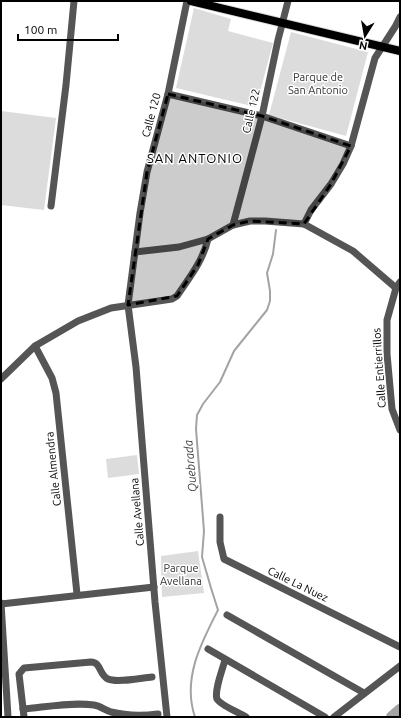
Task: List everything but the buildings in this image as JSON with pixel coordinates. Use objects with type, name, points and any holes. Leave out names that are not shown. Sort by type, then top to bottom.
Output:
[{"type":"main road","points":[[191,1],[400,51]]},
{"type":"street","points":[[51,206],[66,85],[74,1]]},
{"type":"street","name":"Calle 120","points":[[128,305],[147,172],[168,94],[187,1]]},
{"type":"street","name":"Calle 122","points":[[233,225],[262,116],[288,1]]},
{"type":"street","points":[[135,252],[179,247],[208,239],[233,225],[250,221],[304,224],[311,210],[331,184],[343,164],[351,146],[375,58],[400,17]]},
{"type":"street","points":[[168,94],[262,116],[351,146]]},
{"type":"street","name":"Calle Entierrillos","points":[[304,224],[353,251],[398,285],[387,320],[387,354],[392,409],[400,430]]},
{"type":"street","points":[[1,379],[35,346],[78,321],[111,308],[172,299],[177,296],[198,265],[205,252],[208,239]]},
{"type":"street","name":"Calle Avellana","points":[[128,305],[136,367],[154,587],[167,717]]},
{"type":"street","name":"Calle Almendra","points":[[35,346],[52,378],[56,393],[77,594]]},
{"type":"street","name":"Calle La Nuez","points":[[220,517],[220,542],[224,559],[400,647]]},
{"type":"street","points":[[5,713],[1,603],[154,587]]},
{"type":"street","points":[[227,615],[364,692]]},
{"type":"street","points":[[208,649],[325,717]]},
{"type":"street","points":[[225,660],[218,684],[217,699],[221,703],[246,717]]},
{"type":"street","points":[[24,717],[19,674],[24,668],[95,662],[98,664],[102,674],[108,679],[117,680],[152,677]]},
{"type":"street","points":[[334,717],[364,692],[400,666]]},
{"type":"street","points":[[22,709],[81,704],[96,705],[110,712],[129,715],[143,716],[158,714]]},
{"type":"highlighted area","points":[[168,94],[262,116],[351,146],[331,184],[304,224],[250,221],[233,225],[208,239],[198,265],[177,296],[128,305],[147,172]]},
{"type":"green space","points":[[194,8],[231,19],[228,31],[273,43],[256,107],[176,88]]},
{"type":"green space","name":"Parque de San Antonio","points":[[291,32],[368,52],[346,136],[269,115]]},
{"type":"green space","points":[[1,111],[56,118],[44,210],[1,205]]},
{"type":"green space","points":[[137,455],[139,474],[108,478],[106,459]]},
{"type":"green space","name":"Parque Avellana","points":[[198,551],[204,593],[162,597],[161,556]]},
{"type":"waterway","name":"Quebrada","points":[[195,717],[192,703],[192,675],[205,635],[218,610],[202,557],[204,531],[196,429],[197,415],[203,404],[220,382],[234,351],[267,310],[270,301],[267,273],[273,254],[276,230]]},
{"type":"waterway","points":[[392,717],[400,710]]},
{"type":"district","name":"SAN ANTONIO","points":[[195,158]]}]
